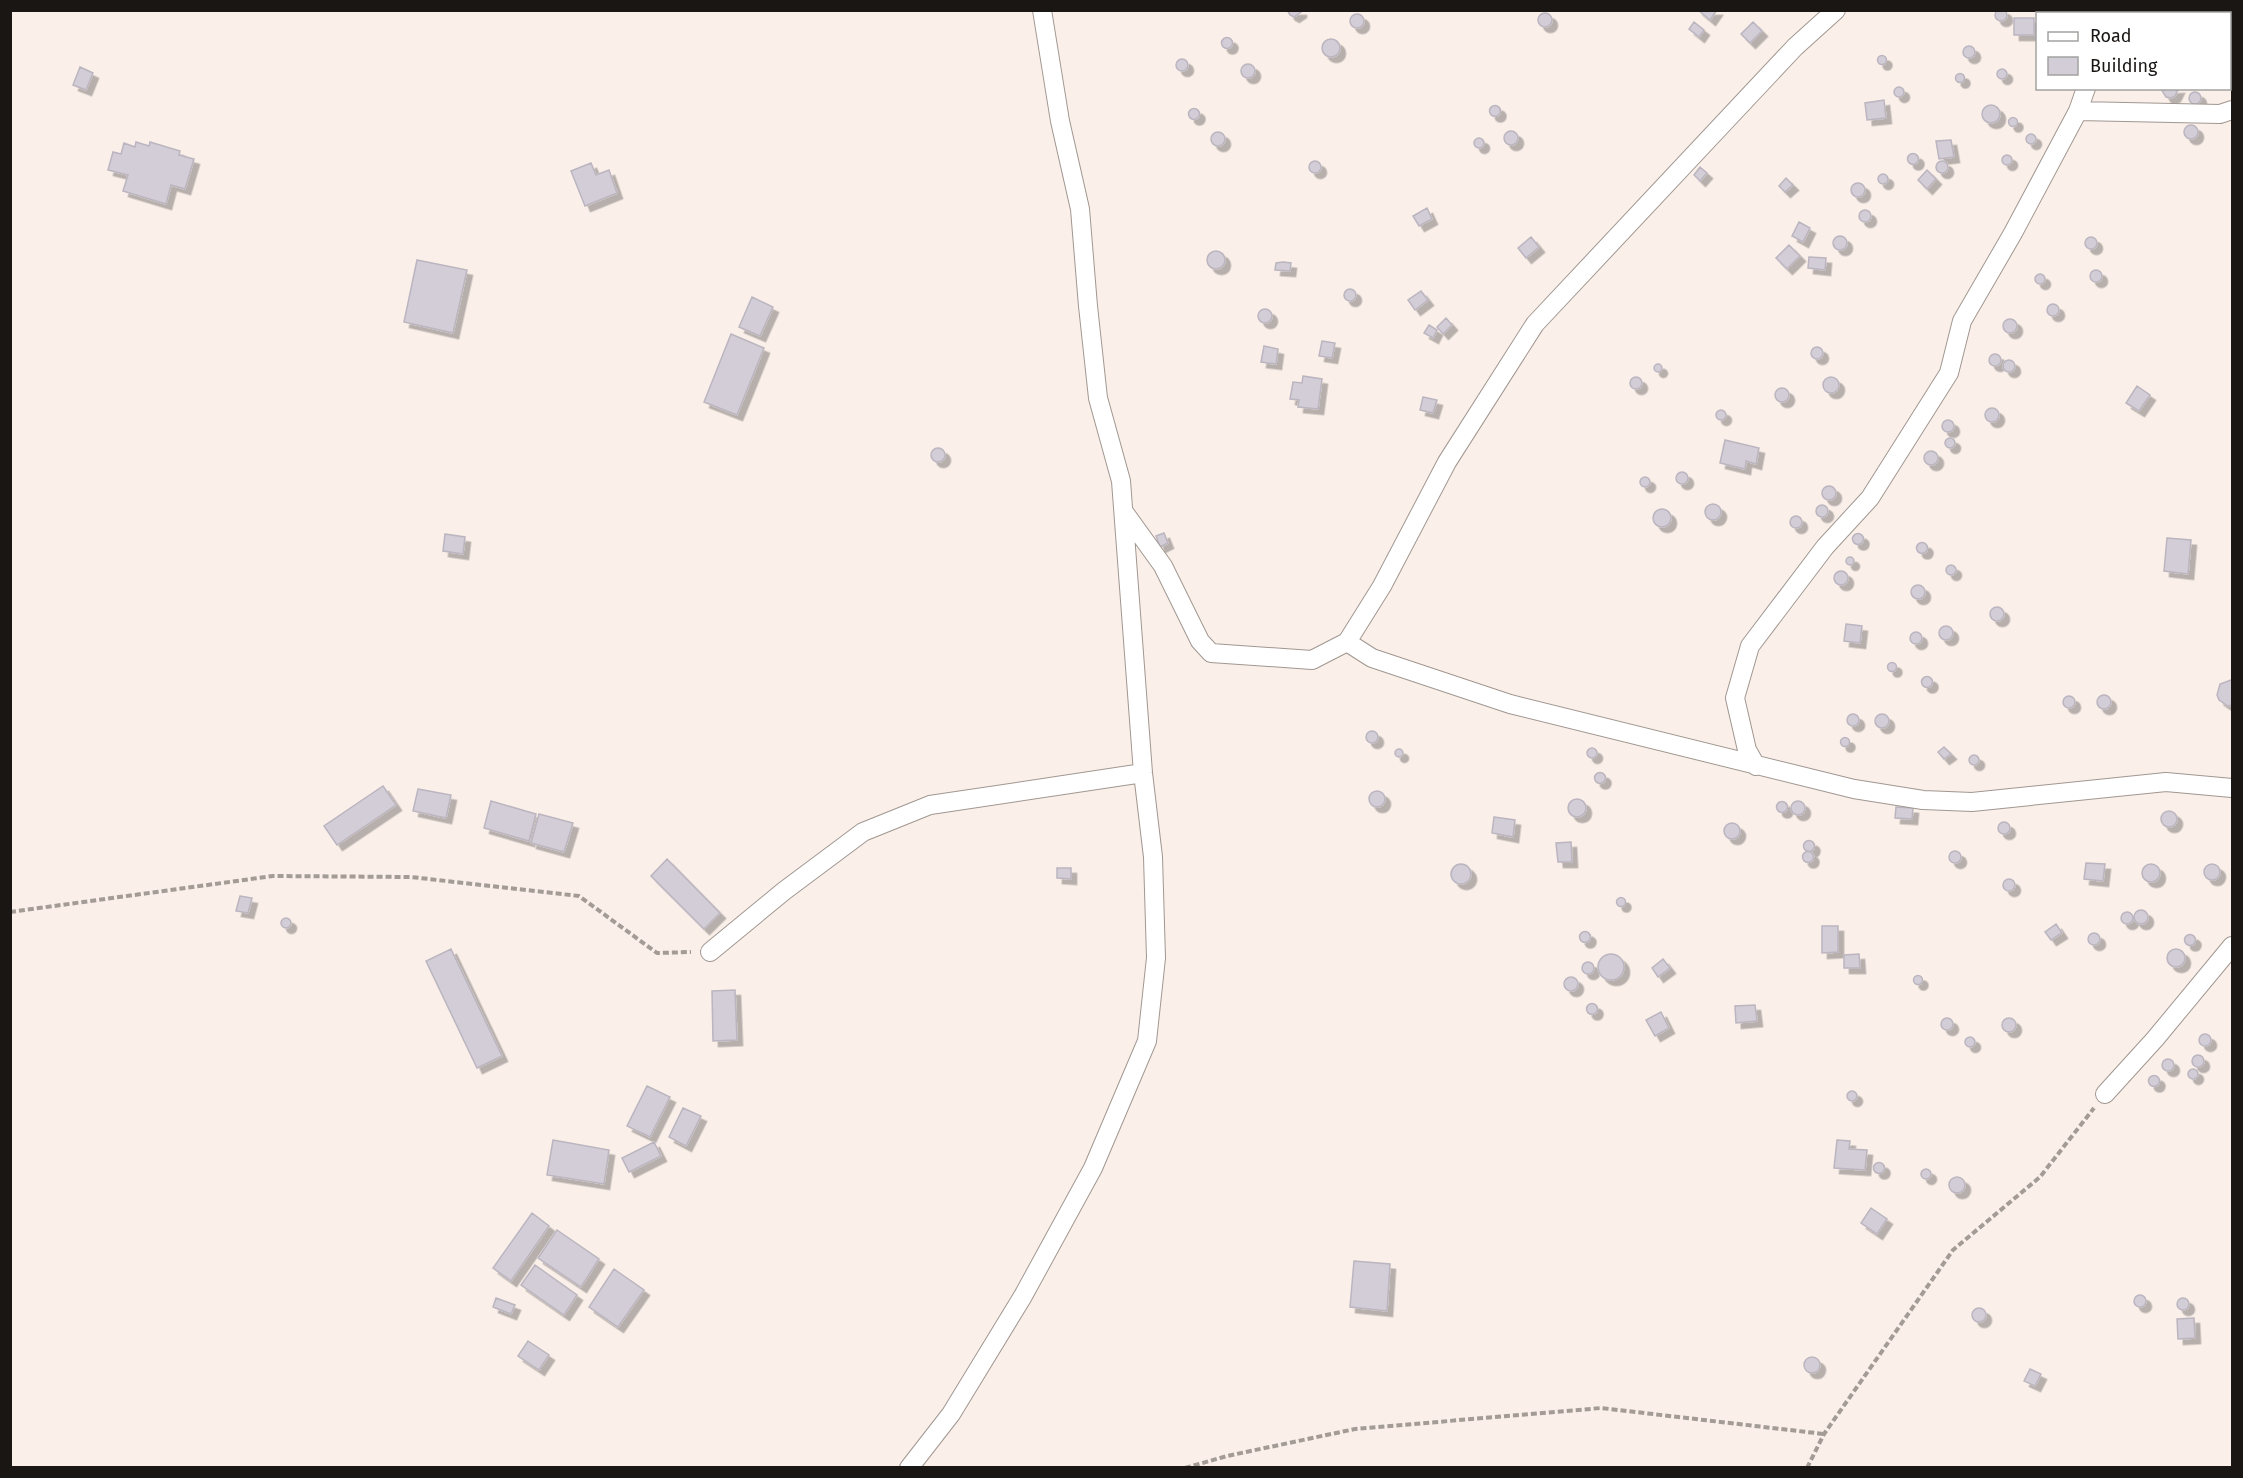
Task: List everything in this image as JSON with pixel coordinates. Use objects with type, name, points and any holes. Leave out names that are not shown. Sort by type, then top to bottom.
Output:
[{"type":"street","points":[[909,1467],[951,1414],[1023,1296],[1093,1168],[1147,1041],[1156,958],[1153,857],[1143,773],[1121,481],[1098,398],[1080,209],[1060,121],[1042,10]]},
{"type":"street","points":[[1124,512],[1163,566],[1200,641],[1211,653],[1312,660],[1347,642],[1382,586],[1447,462],[1535,324],[1795,47],[1836,10]]},
{"type":"street","points":[[1755,765],[1747,750],[1735,698],[1750,646],[1826,547],[1870,498],[1949,373],[1962,321],[2079,111],[2085,90]]},
{"type":"street","points":[[2079,111],[2220,114],[2232,110]]},
{"type":"street","points":[[1347,642],[1372,658],[1510,704],[1854,789],[1923,800],[1972,802],[2166,782],[2232,788]]},
{"type":"street","points":[[710,952],[784,891],[863,832],[930,805],[1143,773]]},
{"type":"street","points":[[2105,1094],[2155,1039],[2232,946]]},
{"type":"path","points":[[10,912],[273,876],[411,877],[579,896],[657,953],[710,952]]},
{"type":"path","points":[[1807,1467],[1824,1434],[1953,1250],[2040,1178],[2105,1094]]},
{"type":"path","points":[[1188,1467],[1227,1456],[1355,1429],[1601,1408],[1824,1434]]},
{"type":"building","points":[[2001,9],[2007,15],[2001,21],[1995,15]]},
{"type":"building","points":[[1287,10],[1301,10],[1301,12],[1294,17]]},
{"type":"building","points":[[1698,10],[1717,10],[1710,20]]},
{"type":"building","points":[[1545,13],[1550,15],[1552,20],[1550,25],[1545,27],[1540,25],[1538,20],[1540,15]]},
{"type":"building","points":[[1357,14],[1362,16],[1364,21],[1362,26],[1357,28],[1352,26],[1350,21],[1352,16]]},
{"type":"building","points":[[2014,18],[2034,18],[2034,35],[2014,35]]},
{"type":"building","points":[[1694,22],[1704,30],[1699,37],[1689,29]]},
{"type":"building","points":[[1753,22],[1762,31],[1750,43],[1741,34]]},
{"type":"building","points":[[1227,37],[1233,43],[1227,49],[1221,43]]},
{"type":"building","points":[[1327,39],[1335,39],[1340,44],[1338,55],[1327,57],[1322,52],[1322,44]]},
{"type":"building","points":[[1969,46],[1975,52],[1969,58],[1963,52]]},
{"type":"building","points":[[1882,56],[1886,60],[1882,64],[1878,60]]},
{"type":"building","points":[[1184,59],[1188,65],[1184,71],[1180,71],[1176,63]]},
{"type":"building","points":[[1245,64],[1251,64],[1255,71],[1251,78],[1245,78],[1241,74],[1241,68]]},
{"type":"building","points":[[80,67],[93,73],[86,90],[73,85]]},
{"type":"building","points":[[2002,69],[2006,70],[2006,78],[2002,79],[1998,78],[1997,74],[1998,70]]},
{"type":"building","points":[[1960,74],[1964,78],[1960,82],[1956,78]]},
{"type":"building","points":[[1899,87],[1903,88],[1903,96],[1899,97],[1895,96],[1894,92],[1895,88]]},
{"type":"building","points":[[2162,90],[2178,90],[2175,96],[2166,97]]},
{"type":"building","points":[[2195,92],[2201,98],[2195,104],[2189,98]]},
{"type":"building","points":[[1884,100],[1886,118],[1867,120],[1865,103]]},
{"type":"building","points":[[1495,105],[1501,111],[1495,117],[1489,111]]},
{"type":"building","points":[[1991,105],[1997,108],[2000,114],[1997,120],[1991,123],[1985,120],[1982,114],[1985,108]]},
{"type":"building","points":[[1194,109],[1198,110],[1198,118],[1194,119],[1190,118],[1189,114],[1190,110]]},
{"type":"building","points":[[2013,117],[2018,122],[2013,127],[2008,122]]},
{"type":"building","points":[[2191,125],[2196,127],[2198,132],[2196,137],[2191,139],[2186,137],[2184,132],[2186,127]]},
{"type":"building","points":[[1511,131],[1516,133],[1518,138],[1516,143],[1511,145],[1506,143],[1504,138],[1506,133]]},
{"type":"building","points":[[1215,132],[1221,132],[1225,139],[1221,146],[1215,146],[1211,142],[1211,136]]},
{"type":"building","points":[[2031,134],[2036,139],[2031,144],[2026,139]]},
{"type":"building","points":[[1479,138],[1483,139],[1483,147],[1479,148],[1475,147],[1474,143],[1475,139]]},
{"type":"building","points":[[1951,140],[1954,157],[1939,159],[1936,141]]},
{"type":"building","points":[[136,142],[149,146],[150,142],[180,151],[179,155],[194,159],[185,189],[171,185],[166,204],[123,191],[128,175],[108,170],[113,152],[121,154],[124,143],[135,147]]},
{"type":"building","points":[[1913,154],[1917,155],[1917,163],[1913,164],[1909,163],[1908,159],[1909,155]]},
{"type":"building","points":[[2007,155],[2011,156],[2011,164],[2007,165],[2003,164],[2002,160],[2003,156]]},
{"type":"building","points":[[1317,161],[1321,167],[1317,173],[1313,173],[1309,165]]},
{"type":"building","points":[[1942,161],[1948,167],[1942,173],[1936,167]]},
{"type":"building","points":[[591,163],[596,175],[609,170],[617,193],[585,206],[571,171]]},
{"type":"building","points":[[1700,167],[1707,173],[1700,181],[1694,175]]},
{"type":"building","points":[[1927,170],[1936,179],[1927,189],[1918,180]]},
{"type":"building","points":[[1883,174],[1888,179],[1883,184],[1878,179]]},
{"type":"building","points":[[1786,178],[1793,185],[1785,192],[1779,186]]},
{"type":"building","points":[[1855,183],[1861,183],[1865,190],[1861,197],[1855,197],[1851,193],[1851,187]]},
{"type":"building","points":[[1427,208],[1432,219],[1419,226],[1413,216]]},
{"type":"building","points":[[1867,210],[1871,216],[1867,222],[1863,222],[1859,214]]},
{"type":"building","points":[[1799,222],[1810,228],[1803,242],[1792,236]]},
{"type":"building","points":[[1837,236],[1843,236],[1847,243],[1843,250],[1837,250],[1833,246],[1833,240]]},
{"type":"building","points":[[1531,237],[1539,247],[1526,258],[1518,248]]},
{"type":"building","points":[[2093,237],[2097,243],[2093,249],[2089,249],[2085,241]]},
{"type":"building","points":[[1789,245],[1800,256],[1787,269],[1776,258]]},
{"type":"building","points":[[1216,251],[1222,254],[1225,260],[1222,266],[1216,269],[1210,266],[1207,260],[1210,254]]},
{"type":"building","points":[[1809,257],[1826,258],[1825,270],[1808,268]]},
{"type":"building","points":[[417,260],[467,270],[453,333],[404,322]]},
{"type":"building","points":[[1276,263],[1291,263],[1290,271],[1275,270]]},
{"type":"building","points":[[2098,270],[2102,276],[2098,282],[2094,282],[2090,274]]},
{"type":"building","points":[[2040,274],[2044,275],[2044,283],[2040,284],[2036,283],[2035,279],[2036,275]]},
{"type":"building","points":[[1352,289],[1356,295],[1352,301],[1348,301],[1344,293]]},
{"type":"building","points":[[1421,291],[1428,300],[1415,310],[1408,300]]},
{"type":"building","points":[[752,297],[773,307],[760,336],[739,327]]},
{"type":"building","points":[[2055,304],[2059,310],[2055,316],[2051,316],[2047,308]]},
{"type":"building","points":[[1262,309],[1268,309],[1272,316],[1268,323],[1262,323],[1258,319],[1258,313]]},
{"type":"building","points":[[1446,318],[1452,325],[1443,334],[1437,327]]},
{"type":"building","points":[[2007,319],[2013,319],[2017,326],[2013,333],[2007,333],[2003,329],[2003,323]]},
{"type":"building","points":[[1429,325],[1437,330],[1433,338],[1424,333]]},
{"type":"building","points":[[731,334],[764,348],[737,415],[704,402]]},
{"type":"building","points":[[1322,341],[1335,343],[1332,358],[1319,356]]},
{"type":"building","points":[[1264,346],[1278,349],[1276,364],[1261,362]]},
{"type":"building","points":[[1817,347],[1823,353],[1817,359],[1811,353]]},
{"type":"building","points":[[1995,354],[2001,360],[1995,366],[1989,360]]},
{"type":"building","points":[[2011,360],[2014,361],[2014,371],[2007,372],[2004,371],[2003,364],[2004,361]]},
{"type":"building","points":[[1658,364],[1662,368],[1658,372],[1654,368]]},
{"type":"building","points":[[1303,376],[1322,379],[1318,409],[1298,407],[1299,400],[1290,399],[1293,382],[1302,383]]},
{"type":"building","points":[[1638,377],[1642,383],[1638,389],[1634,389],[1630,381]]},
{"type":"building","points":[[1831,377],[1837,379],[1839,385],[1837,391],[1831,393],[1825,391],[1823,385],[1825,379]]},
{"type":"building","points":[[2137,386],[2150,395],[2139,411],[2126,403]]},
{"type":"building","points":[[1779,388],[1785,388],[1789,395],[1785,402],[1779,402],[1775,398],[1775,392]]},
{"type":"building","points":[[1423,397],[1437,400],[1433,413],[1420,410]]},
{"type":"building","points":[[1992,408],[1997,410],[1999,415],[1997,420],[1992,422],[1987,420],[1985,415],[1987,410]]},
{"type":"building","points":[[1721,410],[1726,415],[1721,420],[1716,415]]},
{"type":"building","points":[[1950,420],[1954,426],[1950,432],[1946,432],[1942,424]]},
{"type":"building","points":[[1950,438],[1954,439],[1954,447],[1950,448],[1946,447],[1945,443],[1946,439]]},
{"type":"building","points":[[1725,440],[1759,448],[1756,464],[1746,461],[1745,469],[1720,463]]},
{"type":"building","points":[[935,448],[941,448],[945,455],[941,462],[935,462],[931,458],[931,452]]},
{"type":"building","points":[[1928,451],[1934,451],[1938,458],[1934,465],[1928,465],[1924,461],[1924,455]]},
{"type":"building","points":[[1684,472],[1688,478],[1684,484],[1680,484],[1676,476]]},
{"type":"building","points":[[1645,477],[1650,482],[1645,487],[1640,482]]},
{"type":"building","points":[[1826,486],[1832,486],[1836,493],[1832,500],[1826,500],[1822,496],[1822,490]]},
{"type":"building","points":[[1710,504],[1716,504],[1721,512],[1719,518],[1710,520],[1705,515],[1705,509]]},
{"type":"building","points":[[1824,505],[1828,511],[1824,517],[1820,517],[1816,509]]},
{"type":"building","points":[[1662,509],[1668,512],[1671,518],[1668,524],[1662,527],[1656,524],[1653,518],[1656,512]]},
{"type":"building","points":[[1798,516],[1802,522],[1798,528],[1794,528],[1790,520]]},
{"type":"building","points":[[1164,533],[1168,543],[1160,547],[1156,536]]},
{"type":"building","points":[[1858,533],[1864,539],[1858,545],[1852,539]]},
{"type":"building","points":[[445,534],[465,537],[463,554],[443,551]]},
{"type":"building","points":[[2167,538],[2191,540],[2188,574],[2164,571]]},
{"type":"building","points":[[1922,542],[1928,548],[1922,554],[1916,548]]},
{"type":"building","points":[[1850,557],[1854,561],[1850,565],[1846,561]]},
{"type":"building","points":[[1951,565],[1956,570],[1951,575],[1946,570]]},
{"type":"building","points":[[1841,571],[1846,573],[1848,578],[1846,583],[1841,585],[1836,583],[1834,578],[1836,573]]},
{"type":"building","points":[[1915,585],[1921,585],[1925,592],[1921,599],[1915,599],[1911,595],[1911,589]]},
{"type":"building","points":[[1997,607],[2002,609],[2004,614],[2002,619],[1997,621],[1992,619],[1990,614],[1992,609]]},
{"type":"building","points":[[1846,624],[1862,626],[1860,643],[1844,641]]},
{"type":"building","points":[[1943,626],[1949,626],[1953,633],[1949,640],[1943,640],[1939,636],[1939,630]]},
{"type":"building","points":[[1918,632],[1922,638],[1918,644],[1914,644],[1910,636]]},
{"type":"building","points":[[1892,662],[1897,667],[1892,672],[1887,667]]},
{"type":"building","points":[[1927,677],[1931,678],[1931,686],[1927,687],[1923,686],[1922,682],[1923,678]]},
{"type":"building","points":[[2232,680],[2232,705],[2228,706],[2219,700],[2217,695],[2220,684]]},
{"type":"building","points":[[2101,695],[2107,695],[2111,702],[2107,709],[2101,709],[2097,705],[2097,699]]},
{"type":"building","points":[[2071,696],[2075,702],[2071,708],[2067,708],[2063,700]]},
{"type":"building","points":[[1855,714],[1859,720],[1855,726],[1851,726],[1847,718]]},
{"type":"building","points":[[1879,714],[1885,714],[1889,721],[1885,728],[1879,728],[1875,724],[1875,718]]},
{"type":"building","points":[[1374,731],[1378,737],[1374,743],[1370,743],[1366,735]]},
{"type":"building","points":[[1845,737],[1850,742],[1845,747],[1840,742]]},
{"type":"building","points":[[1944,747],[1951,754],[1944,759],[1938,752]]},
{"type":"building","points":[[1592,748],[1597,753],[1592,758],[1587,753]]},
{"type":"building","points":[[1399,749],[1403,753],[1399,757],[1395,753]]},
{"type":"building","points":[[1974,755],[1979,760],[1974,765],[1969,760]]},
{"type":"building","points":[[1600,773],[1604,774],[1604,782],[1600,783],[1596,782],[1595,778],[1596,774]]},
{"type":"building","points":[[383,786],[396,805],[337,845],[324,826]]},
{"type":"building","points":[[418,789],[451,795],[446,818],[413,811]]},
{"type":"building","points":[[1374,791],[1380,791],[1385,799],[1383,805],[1374,807],[1369,802],[1369,796]]},
{"type":"building","points":[[1577,799],[1583,802],[1586,808],[1583,814],[1577,817],[1571,814],[1568,808],[1571,802]]},
{"type":"building","points":[[491,801],[536,814],[529,841],[484,828]]},
{"type":"building","points":[[1782,801],[1788,807],[1782,813],[1776,807]]},
{"type":"building","points":[[1795,801],[1801,801],[1805,808],[1801,815],[1795,815],[1791,811],[1791,805]]},
{"type":"building","points":[[1896,807],[1913,808],[1912,819],[1895,818]]},
{"type":"building","points":[[2169,811],[2177,819],[2169,827],[2161,819]]},
{"type":"building","points":[[539,814],[573,823],[564,852],[531,843]]},
{"type":"building","points":[[1494,817],[1515,820],[1513,837],[1492,833]]},
{"type":"building","points":[[2006,822],[2010,828],[2006,834],[2002,834],[1998,826]]},
{"type":"building","points":[[1729,823],[1735,823],[1740,831],[1738,837],[1729,839],[1724,834],[1724,828]]},
{"type":"building","points":[[1809,840],[1815,846],[1809,852],[1803,846]]},
{"type":"building","points":[[1571,842],[1572,862],[1558,862],[1556,843]]},
{"type":"building","points":[[1808,851],[1814,857],[1808,863],[1802,857]]},
{"type":"building","points":[[1957,851],[1961,857],[1957,863],[1953,863],[1949,855]]},
{"type":"building","points":[[667,859],[720,913],[704,929],[651,876]]},
{"type":"building","points":[[2086,863],[2105,864],[2103,881],[2084,879]]},
{"type":"building","points":[[1461,864],[1468,867],[1471,874],[1468,881],[1461,884],[1454,881],[1451,874],[1454,867]]},
{"type":"building","points":[[2151,864],[2157,867],[2160,873],[2157,879],[2151,882],[2145,879],[2142,873],[2145,867]]},
{"type":"building","points":[[2209,864],[2215,864],[2220,872],[2218,878],[2209,880],[2204,875],[2204,869]]},
{"type":"building","points":[[1057,868],[1071,868],[1071,879],[1057,878]]},
{"type":"building","points":[[2011,879],[2015,885],[2011,891],[2007,891],[2003,883]]},
{"type":"building","points":[[240,896],[252,898],[248,913],[236,911]]},
{"type":"building","points":[[1621,897],[1626,902],[1621,907],[1616,902]]},
{"type":"building","points":[[2141,910],[2146,912],[2148,917],[2146,922],[2141,924],[2136,922],[2134,917],[2136,912]]},
{"type":"building","points":[[2129,912],[2132,913],[2132,923],[2125,924],[2122,923],[2121,916],[2122,913]]},
{"type":"building","points":[[286,918],[291,923],[286,928],[281,923]]},
{"type":"building","points":[[2056,924],[2062,933],[2051,940],[2045,932]]},
{"type":"building","points":[[1822,926],[1838,926],[1838,952],[1822,953]]},
{"type":"building","points":[[1585,931],[1591,937],[1585,943],[1579,937]]},
{"type":"building","points":[[2096,933],[2100,939],[2096,945],[2092,945],[2088,937]]},
{"type":"building","points":[[2190,935],[2194,936],[2194,944],[2190,945],[2186,944],[2185,940],[2186,936]]},
{"type":"building","points":[[451,949],[502,1056],[477,1068],[426,961]]},
{"type":"building","points":[[2172,949],[2180,949],[2185,954],[2183,965],[2172,967],[2167,962],[2167,954]]},
{"type":"building","points":[[1611,954],[1620,958],[1624,967],[1620,976],[1611,980],[1602,976],[1598,967],[1602,958]]},
{"type":"building","points":[[1859,954],[1860,968],[1844,968],[1844,955]]},
{"type":"building","points":[[1663,959],[1670,968],[1658,977],[1652,968]]},
{"type":"building","points":[[1590,962],[1593,963],[1593,973],[1586,974],[1583,973],[1582,966],[1583,963]]},
{"type":"building","points":[[1918,975],[1923,980],[1918,985],[1913,980]]},
{"type":"building","points":[[1571,977],[1576,979],[1578,984],[1576,989],[1571,991],[1566,989],[1564,984],[1566,979]]},
{"type":"building","points":[[735,990],[737,1040],[713,1041],[712,991]]},
{"type":"building","points":[[1592,1003],[1598,1009],[1592,1015],[1586,1009]]},
{"type":"building","points":[[1755,1005],[1757,1021],[1736,1023],[1735,1006]]},
{"type":"building","points":[[1661,1012],[1669,1028],[1655,1036],[1646,1020]]},
{"type":"building","points":[[1949,1018],[1952,1019],[1952,1029],[1945,1030],[1942,1029],[1941,1022],[1942,1019]]},
{"type":"building","points":[[2009,1018],[2014,1020],[2016,1025],[2014,1030],[2009,1032],[2004,1030],[2002,1025],[2004,1020]]},
{"type":"building","points":[[2205,1034],[2211,1040],[2205,1046],[2199,1040]]},
{"type":"building","points":[[1970,1037],[1974,1038],[1974,1046],[1970,1047],[1966,1046],[1965,1042],[1966,1038]]},
{"type":"building","points":[[2200,1055],[2203,1056],[2203,1066],[2196,1067],[2193,1066],[2192,1059],[2193,1056]]},
{"type":"building","points":[[2170,1059],[2174,1065],[2170,1071],[2166,1071],[2162,1063]]},
{"type":"building","points":[[2193,1069],[2198,1074],[2193,1079],[2188,1074]]},
{"type":"building","points":[[2154,1075],[2160,1081],[2154,1087],[2148,1081]]},
{"type":"building","points":[[647,1086],[670,1097],[650,1137],[627,1126]]},
{"type":"building","points":[[1852,1091],[1857,1096],[1852,1101],[1847,1096]]},
{"type":"building","points":[[683,1108],[701,1116],[686,1146],[669,1137]]},
{"type":"building","points":[[553,1140],[609,1150],[604,1184],[547,1175]]},
{"type":"building","points":[[1837,1140],[1850,1141],[1849,1149],[1867,1150],[1865,1170],[1834,1168]]},
{"type":"building","points":[[654,1142],[661,1156],[629,1172],[622,1158]]},
{"type":"building","points":[[1879,1163],[1883,1164],[1883,1172],[1879,1173],[1875,1172],[1874,1168],[1875,1164]]},
{"type":"building","points":[[1926,1169],[1931,1174],[1926,1179],[1921,1174]]},
{"type":"building","points":[[1954,1177],[1960,1177],[1965,1185],[1963,1191],[1954,1193],[1949,1188],[1949,1182]]},
{"type":"building","points":[[1871,1208],[1887,1219],[1877,1234],[1861,1223]]},
{"type":"building","points":[[532,1213],[549,1226],[511,1281],[493,1268]]},
{"type":"building","points":[[557,1230],[599,1259],[581,1287],[538,1258]]},
{"type":"building","points":[[1354,1261],[1390,1264],[1387,1311],[1350,1307]]},
{"type":"building","points":[[535,1265],[577,1295],[564,1315],[521,1285]]},
{"type":"building","points":[[614,1269],[644,1290],[618,1327],[589,1307]]},
{"type":"building","points":[[2140,1295],[2146,1301],[2140,1307],[2134,1301]]},
{"type":"building","points":[[496,1298],[515,1305],[511,1314],[493,1307]]},
{"type":"building","points":[[2185,1298],[2189,1304],[2185,1310],[2181,1310],[2177,1302]]},
{"type":"building","points":[[1976,1308],[1982,1308],[1986,1315],[1982,1322],[1976,1322],[1972,1318],[1972,1312]]},
{"type":"building","points":[[2194,1318],[2195,1338],[2178,1339],[2177,1319]]},
{"type":"building","points":[[528,1341],[549,1355],[539,1370],[518,1356]]},
{"type":"building","points":[[1812,1357],[1818,1359],[1820,1365],[1818,1371],[1812,1373],[1806,1371],[1804,1365],[1806,1359]]},
{"type":"building","points":[[2030,1369],[2041,1374],[2035,1386],[2024,1381]]}]
